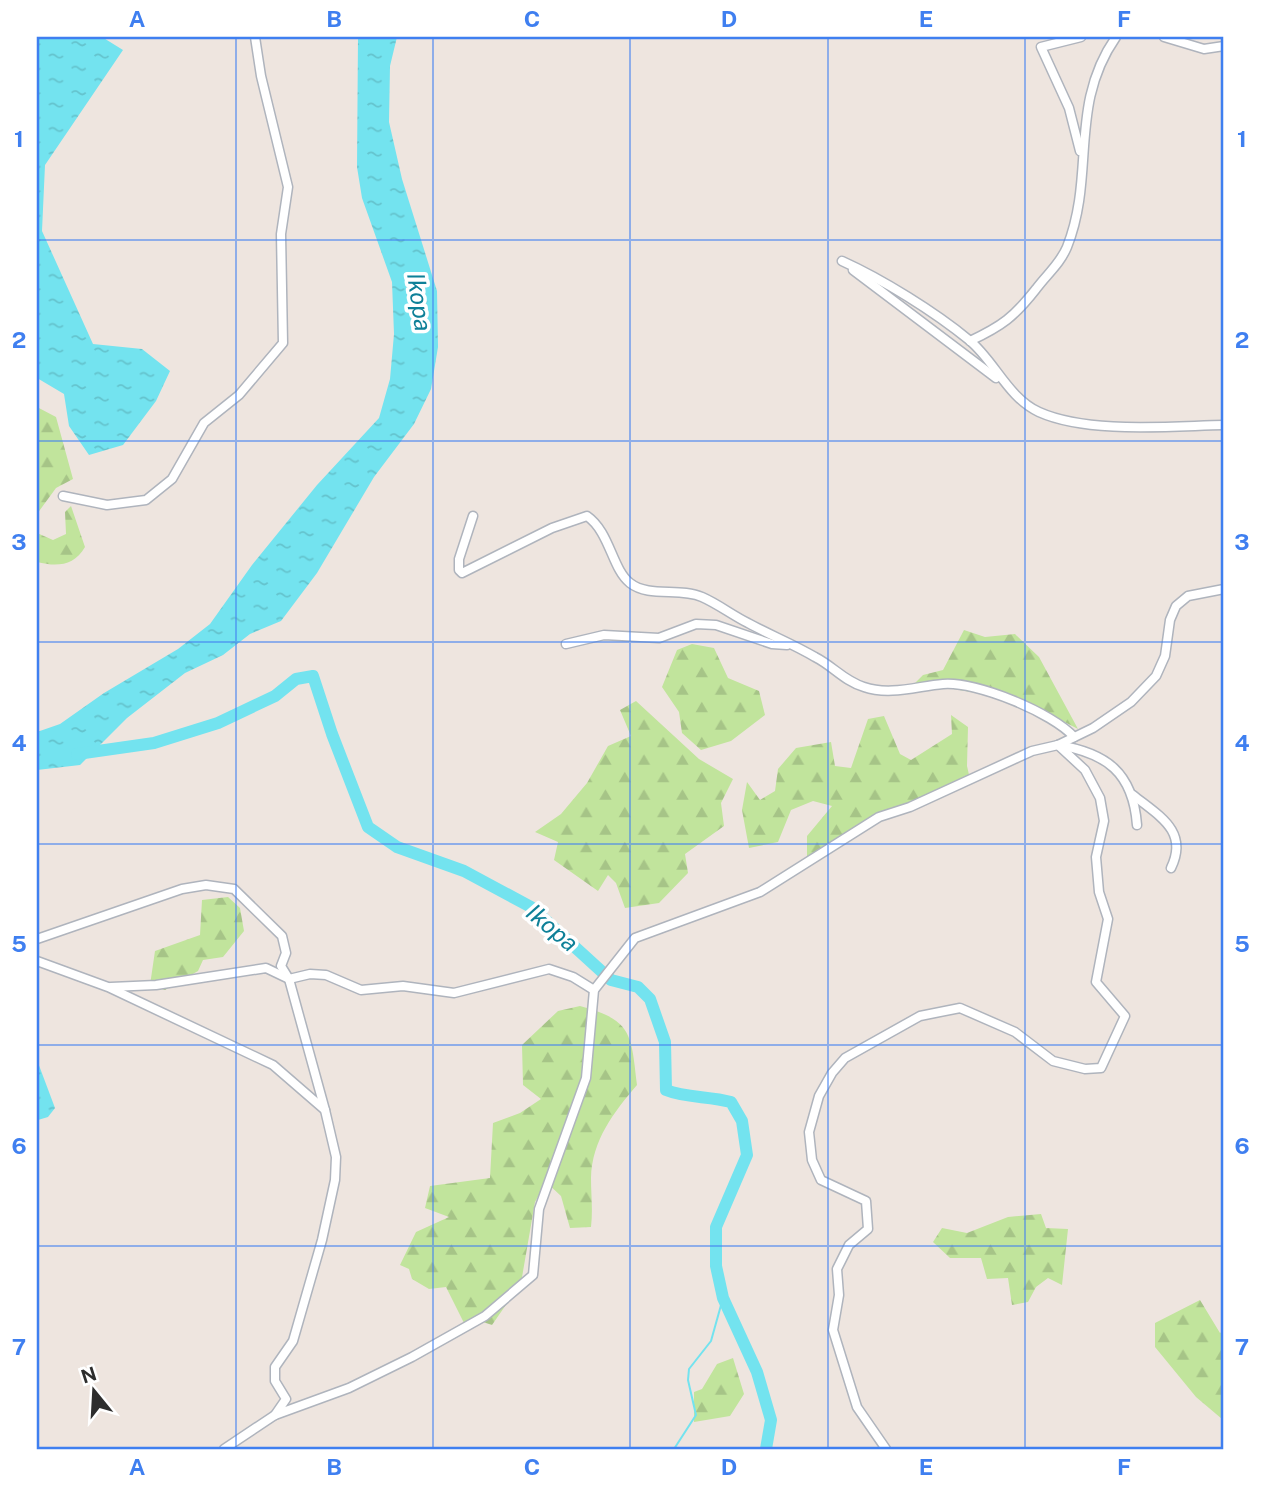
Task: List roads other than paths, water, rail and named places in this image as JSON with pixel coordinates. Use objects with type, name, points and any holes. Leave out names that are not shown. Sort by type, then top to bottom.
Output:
[{"type":"street","points":[[63,496],[107,505],[146,500],[172,480],[204,423],[239,395],[283,343],[281,234],[288,187],[261,76],[255,37]]},
{"type":"street","points":[[1081,37],[1041,47],[1069,108],[1083,168]]},
{"type":"street","points":[[970,341],[1002,326],[1019,312],[1060,263],[1075,221],[1083,185],[1086,106],[1093,81],[1116,37]]},
{"type":"street","points":[[1164,37],[1204,49],[1224,46]]},
{"type":"street","points":[[1013,390],[970,341],[869,273],[842,261],[1037,411],[1084,425],[1224,425]]},
{"type":"street","points":[[473,516],[459,559],[459,570],[462,573],[552,528],[587,516],[610,545],[627,582],[651,590],[696,594],[817,657],[842,678],[865,688],[882,691],[947,683],[982,691],[1043,714],[1059,722],[1074,737]]},
{"type":"street","points":[[225,1449],[275,1415],[349,1388],[485,1316],[533,1275],[540,1209],[586,1078],[594,990],[635,938],[760,892],[879,817],[945,792],[1032,751],[1058,745],[1093,728],[1130,702],[1156,676],[1165,656],[1170,620],[1176,606],[1188,596],[1224,589]]},
{"type":"street","points":[[566,644],[604,635],[659,638],[696,624],[716,625],[772,644],[793,646]]},
{"type":"street","points":[[1058,745],[1089,750],[1102,757],[1114,768],[1130,793],[1174,833],[1178,854],[1171,868]]},
{"type":"street","points":[[886,1449],[857,1407],[833,1330],[839,1295],[837,1269],[849,1245],[868,1229],[866,1201],[821,1180],[813,1160],[809,1132],[820,1097],[845,1058],[920,1016],[960,1008],[1016,1032],[1053,1061],[1085,1069],[1101,1068],[1125,1016],[1096,982],[1108,919],[1099,892],[1096,858],[1104,821],[1100,798],[1086,770],[1058,745]]},
{"type":"street","points":[[1130,793],[1137,825]]},
{"type":"street","points":[[37,939],[182,889],[206,885],[234,889],[282,936],[286,953],[281,966],[289,979],[336,1157],[335,1180],[322,1240],[293,1341],[275,1367],[275,1381],[286,1399],[275,1415]]},
{"type":"street","points":[[37,961],[108,987],[273,1065],[325,1110]]},
{"type":"street","points":[[108,987],[156,985],[267,968],[289,979],[318,974],[361,990],[403,986],[454,993],[550,969],[573,977],[594,990]]},
{"type":"water","points":[[37,37],[102,37],[123,50],[45,165],[42,231],[93,344],[142,349],[170,371],[156,401],[123,445],[89,455],[69,426],[64,394],[37,378]]},
{"type":"water","points":[[358,37],[397,37],[390,66],[389,122],[402,179],[437,291],[438,347],[431,389],[414,424],[374,477],[317,573],[281,621],[250,634],[223,655],[185,673],[127,718],[80,765],[37,770],[37,732],[60,724],[104,693],[178,649],[210,624],[252,565],[317,485],[379,418],[390,379],[394,334],[392,282],[362,198],[357,167]]},
{"type":"water","points":[[37,1060],[55,1108],[48,1117],[38,1120]]},
{"type":"waterway","name":"Ikopa","points":[[77,754],[154,743],[218,723],[275,696],[296,679],[313,676],[368,827],[397,847],[464,871],[531,907],[611,980],[638,987],[650,999],[665,1042],[666,1090],[731,1102],[742,1121],[747,1155],[716,1227],[716,1266],[723,1298],[757,1372],[771,1420],[766,1449]]},
{"type":"waterway","points":[[674,1449],[696,1415],[688,1380],[689,1369],[711,1341],[723,1298]]}]
